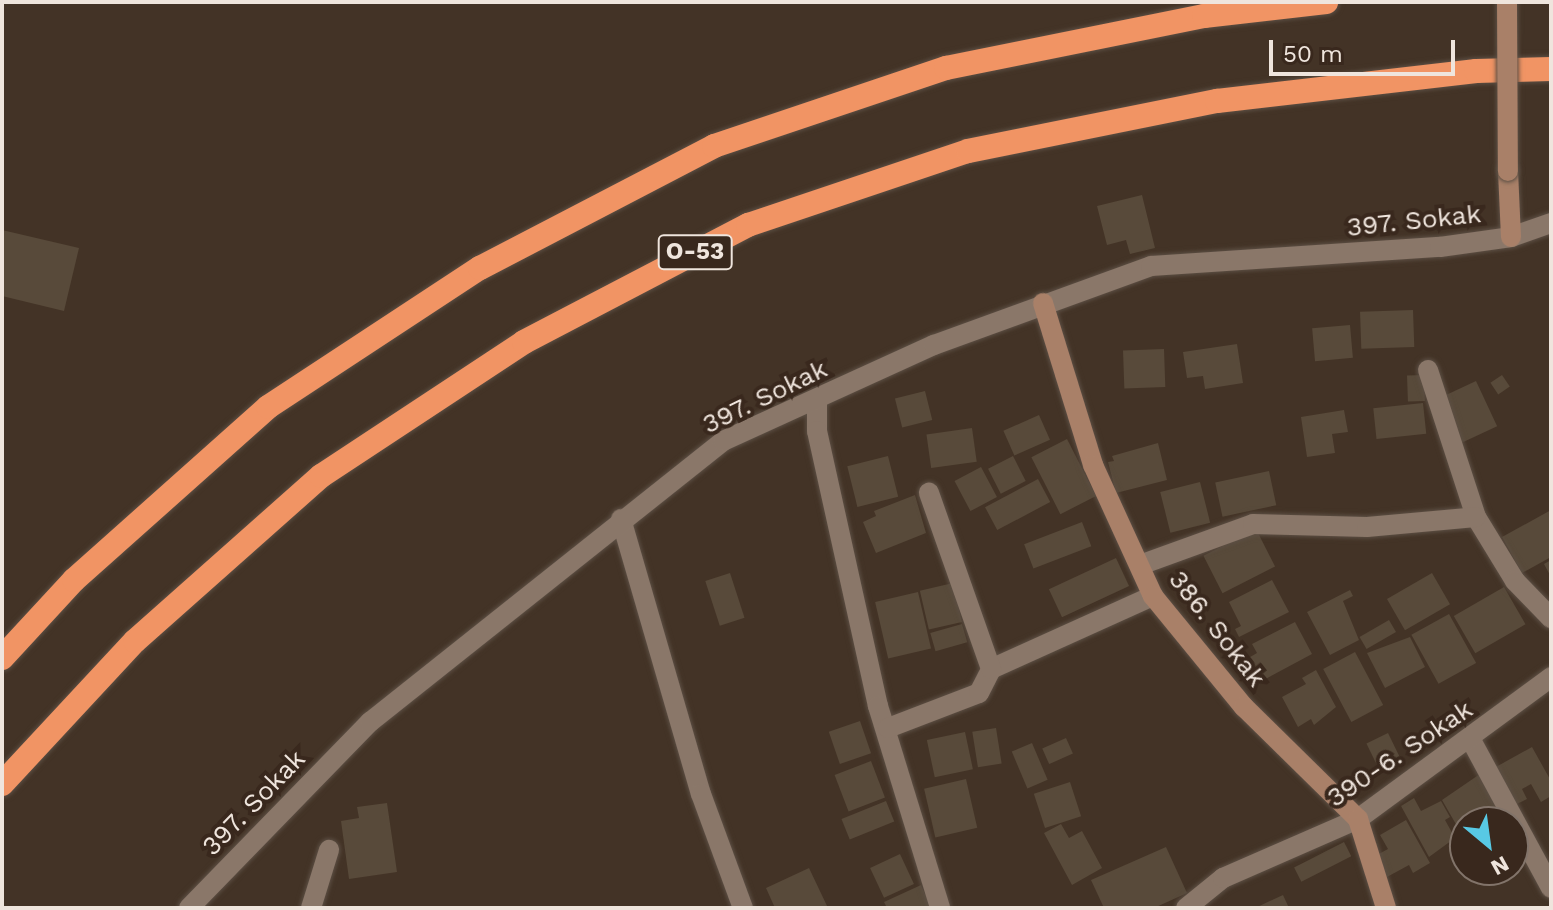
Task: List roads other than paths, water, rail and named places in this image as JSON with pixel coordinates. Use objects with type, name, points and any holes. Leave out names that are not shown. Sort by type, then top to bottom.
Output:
[{"type":"highway","points":[[2,658],[74,580],[268,407],[480,268],[714,146],[946,68],[1204,16],[1326,2]]},
{"type":"highway","name":"O-53","points":[[2,784],[135,641],[321,476],[524,342],[748,225],[968,151],[1217,101],[1476,71],[1551,69]]},
{"type":"street","points":[[1507,2],[1511,237]]},
{"type":"street","name":"397. Sokak","points":[[189,908],[370,722],[445,667],[621,519],[723,441],[934,345],[1151,266],[1511,237],[1551,223]]},
{"type":"street","name":"386. Sokak","points":[[1043,303],[1093,465],[1153,596],[1244,707],[1358,819],[1386,908]]},
{"type":"street","points":[[1428,370],[1476,517],[1515,581],[1551,618]]},
{"type":"street","points":[[817,399],[817,431],[878,706],[888,728],[940,908]]},
{"type":"street","points":[[929,493],[991,669]]},
{"type":"street","points":[[1140,565],[1253,524],[1367,527],[1476,517]]},
{"type":"street","points":[[621,519],[701,794],[743,908]]},
{"type":"street","points":[[888,728],[979,693],[991,669],[1153,596]]},
{"type":"street","name":"390-6. Sokak","points":[[1186,908],[1223,878],[1358,819],[1471,740],[1551,677]]},
{"type":"street","points":[[1471,740],[1551,888]]},
{"type":"street","points":[[311,908],[329,850]]}]
